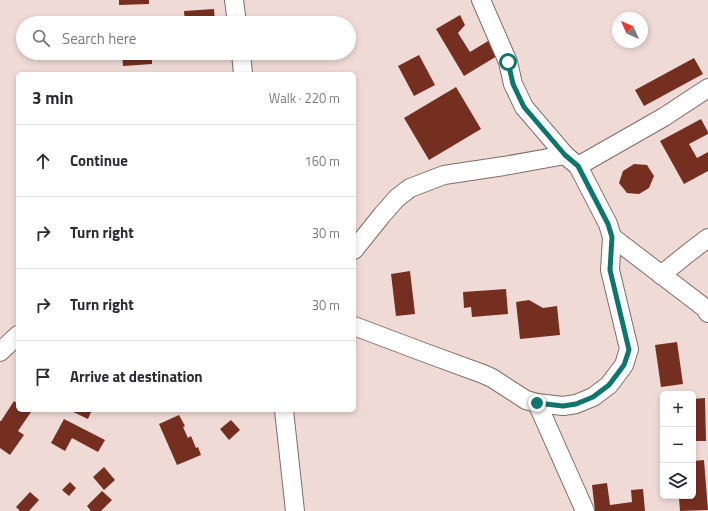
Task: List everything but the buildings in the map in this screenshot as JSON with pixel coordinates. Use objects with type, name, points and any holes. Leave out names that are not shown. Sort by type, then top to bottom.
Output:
[{"type":"street","points":[[234,0],[236,16]]},
{"type":"street","points":[[356,327],[483,374],[492,378],[526,400],[537,403],[563,406],[576,404],[593,397],[609,385],[624,365],[629,350],[610,270],[612,237],[608,224],[571,161],[524,107],[513,84],[508,62],[480,0]]},
{"type":"street","points":[[239,72],[240,60]]},
{"type":"street","points":[[356,248],[397,198],[410,188],[444,175],[504,166],[571,161],[664,117],[708,88]]},
{"type":"street","points":[[612,237],[704,308],[708,313]]},
{"type":"street","points":[[661,275],[708,238]]},
{"type":"street","points":[[0,352],[16,337]]},
{"type":"street","points":[[537,403],[585,511]]},
{"type":"street","points":[[284,412],[295,511]]},
{"type":"route","points":[[508,62],[513,84],[524,107],[553,142],[578,166],[608,224],[612,237],[610,270],[629,350],[624,365],[609,385],[593,397],[576,404],[563,406],[537,403]]}]
